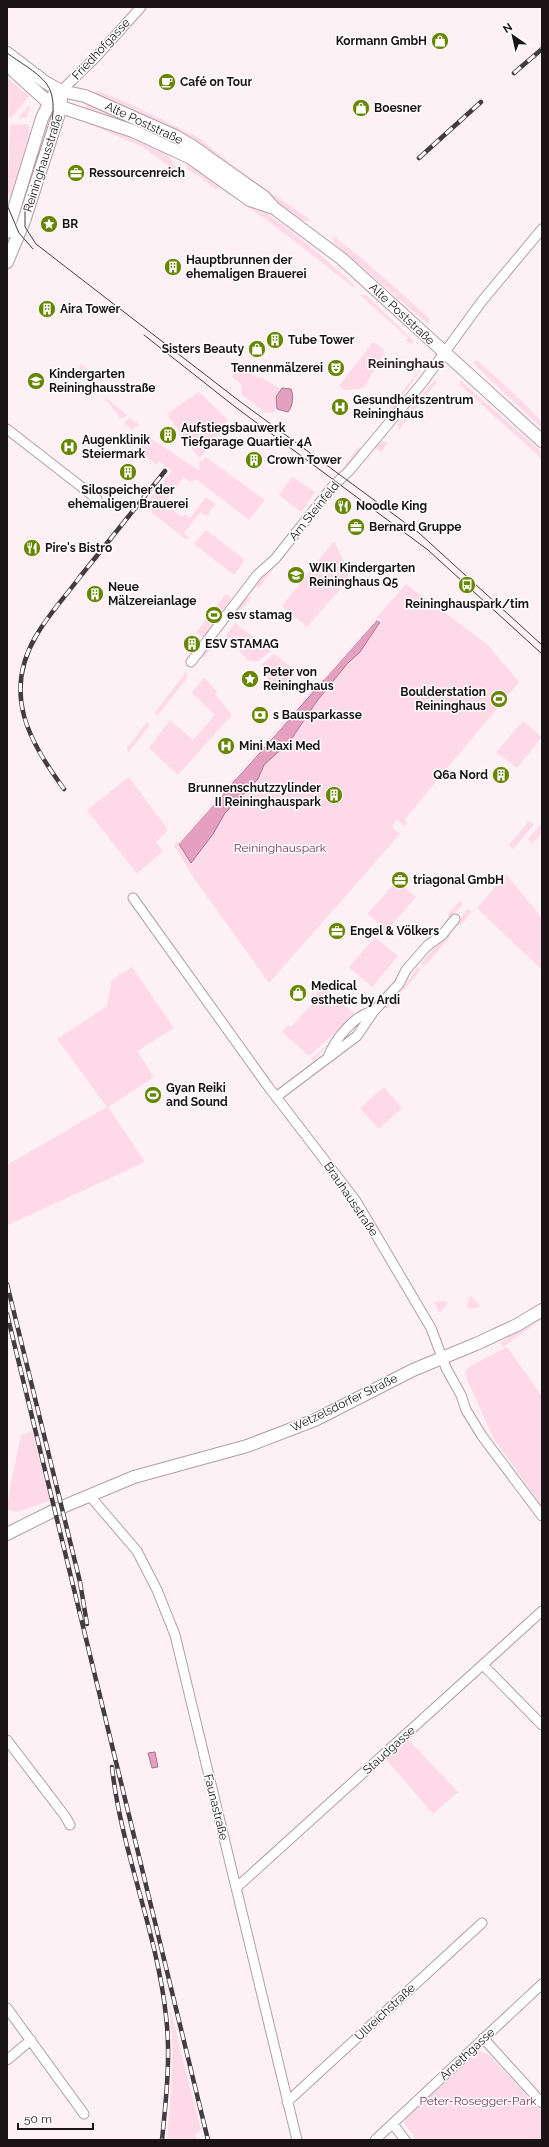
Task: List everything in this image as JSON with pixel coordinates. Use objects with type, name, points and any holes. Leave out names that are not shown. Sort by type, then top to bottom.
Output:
[{"type":"main road","name":"Alte Poststraße","points":[[7,53],[46,82],[61,91],[85,96],[175,136],[192,146],[264,197],[274,208],[342,259],[542,441]]},
{"type":"main road","name":"Alte Poststraße","points":[[7,65],[48,102],[133,131],[191,158],[250,200],[274,208]]},
{"type":"main road","name":"Reininghausstraße","points":[[7,232],[48,102],[53,96],[61,91]]},
{"type":"main road","name":"Reininghausstraße","points":[[7,262],[21,229],[61,107],[61,91]]},
{"type":"main road","name":"Reininghausstraße","points":[[12,219],[21,229]]},
{"type":"main road","name":"Wetzelsdorfer Straße","points":[[7,1534],[55,1510],[134,1477],[247,1446],[315,1420],[413,1370],[488,1339],[517,1325],[542,1310]]},
{"type":"street","name":"Friedhofgasse","points":[[61,91],[96,57],[140,7]]},
{"type":"street","name":"Am Steinfeld","points":[[191,662],[257,575],[275,560],[333,486],[349,472],[422,382],[482,301],[542,228]]},
{"type":"street","points":[[7,429],[97,499]]},
{"type":"street","name":"Brauhausstraße","points":[[133,898],[276,1097],[356,1201],[431,1328],[442,1357],[466,1410],[482,1436],[542,1516]]},
{"type":"street","points":[[276,1097],[328,1057],[336,1041],[348,1028],[369,1012],[374,1011],[399,984],[406,970],[416,958],[427,946],[442,935],[455,919]]},
{"type":"street","name":"Faunastraße","points":[[89,1495],[137,1551],[157,1590],[175,1635],[297,2140]]},
{"type":"street","name":"Staudgasse","points":[[236,1888],[542,1612]]},
{"type":"street","points":[[483,1665],[542,1725]]},
{"type":"street","points":[[7,1740],[70,1824]]},
{"type":"street","name":"Ullreichstraße","points":[[287,2102],[482,1923]]},
{"type":"street","name":"Arnethgasse","points":[[375,2140],[542,1984]]},
{"type":"street","points":[[7,2008],[84,2114]]},
{"type":"street","points":[[483,2038],[542,2103]]},
{"type":"street","points":[[7,2060],[30,2040]]},
{"type":"street","points":[[393,2124],[405,2140]]},
{"type":"green space","points":[[7,78],[29,96],[11,118],[9,117]]},
{"type":"green space","points":[[98,91],[128,103],[199,138],[232,165],[313,222],[301,220],[290,213],[179,132],[95,94],[95,92]]},
{"type":"green space","points":[[88,104],[108,113],[112,117],[85,110]]},
{"type":"green space","points":[[29,105],[30,108],[27,117],[18,119]]},
{"type":"green space","points":[[50,116],[34,174],[18,220],[16,220],[41,134]]},
{"type":"green space","points":[[81,119],[125,133],[147,142],[165,153],[178,171],[174,170],[143,147]]},
{"type":"green space","points":[[28,124],[30,134],[10,199],[8,191],[10,125]]},
{"type":"green space","points":[[186,163],[232,190],[276,220],[318,253],[357,288],[352,286],[287,235],[236,199],[219,188],[216,190],[198,175],[187,169]]},
{"type":"green space","points":[[331,235],[358,255],[428,317],[430,320],[428,324],[335,244]]},
{"type":"green space","points":[[360,295],[366,295],[414,341],[413,343],[410,344],[406,341],[408,338]]},
{"type":"green space","points":[[373,342],[383,348],[384,354],[364,387],[360,389],[344,390],[339,386]]},
{"type":"green space","points":[[478,361],[521,400],[542,422],[542,429],[473,363]]},
{"type":"green space","points":[[82,364],[96,378],[92,382],[79,368]]},
{"type":"green space","points":[[422,367],[393,409],[387,411]]},
{"type":"green space","points":[[239,369],[248,370],[255,377],[263,378],[280,389],[276,397],[275,412],[267,413],[242,395],[241,384],[232,377]]},
{"type":"green space","points":[[436,379],[436,383],[398,431],[398,424],[402,418]]},
{"type":"green space","points":[[460,380],[542,452],[542,459],[460,385]]},
{"type":"green space","points":[[199,392],[228,420],[201,457],[198,457],[169,417],[168,413]]},
{"type":"green space","points":[[102,394],[127,415],[121,419]]},
{"type":"green space","points":[[129,417],[139,425],[132,430],[124,423]]},
{"type":"green space","points":[[152,439],[200,471],[199,462],[206,457],[265,500],[249,520],[196,479],[190,482],[184,477],[164,503],[182,517],[185,514],[190,518],[206,497],[216,504],[206,516],[201,512],[184,533],[189,538],[187,540],[152,513],[149,499],[172,471],[159,461],[157,465],[136,448]]},
{"type":"green space","points":[[382,441],[388,443],[381,452],[374,447]]},
{"type":"green space","points":[[358,447],[361,449],[346,467],[345,465]]},
{"type":"green space","points":[[292,477],[315,492],[301,512],[279,495]]},
{"type":"green space","points":[[206,530],[243,558],[243,563],[234,575],[194,544]]},
{"type":"green space","points":[[334,541],[348,569],[349,579],[307,627],[282,606]]},
{"type":"green space","points":[[277,564],[258,589],[256,584]]},
{"type":"green space","name":"Reininghauspark","points":[[406,584],[487,644],[519,682],[405,819],[407,824],[404,826],[397,819],[392,827],[400,834],[269,983],[193,877],[174,845]]},
{"type":"green space","name":"esv stamag","points":[[226,594],[232,598],[203,638],[196,632]]},
{"type":"green space","points":[[246,597],[252,597],[239,612],[238,607]]},
{"type":"green space","points":[[235,623],[271,651],[257,662],[247,660],[226,635]]},
{"type":"green space","points":[[213,639],[216,642],[203,659],[201,654]]},
{"type":"green space","points":[[274,654],[297,671],[277,689],[268,679],[261,665]]},
{"type":"green space","points":[[187,671],[187,678],[157,716],[155,712]]},
{"type":"green space","points":[[204,677],[217,692],[215,694],[232,715],[178,775],[149,748],[170,720],[193,740],[215,715],[192,693]]},
{"type":"green space","points":[[523,721],[542,737],[517,768],[496,752]]},
{"type":"green space","points":[[147,722],[150,725],[128,753],[127,748]]},
{"type":"green space","points":[[129,777],[168,830],[156,842],[163,851],[137,874],[87,810]]},
{"type":"green space","points":[[529,821],[534,825],[513,849],[509,845]]},
{"type":"green space","points":[[542,823],[542,832],[533,843],[528,839]]},
{"type":"green space","points":[[506,874],[542,918],[542,970],[477,908]]},
{"type":"green space","points":[[397,881],[416,897],[384,934],[376,927],[379,923],[367,914]]},
{"type":"green space","points":[[460,901],[463,904],[450,918],[447,915]]},
{"type":"green space","points":[[468,909],[472,912],[460,926],[456,923]]},
{"type":"green space","points":[[447,934],[451,936],[425,966],[421,963]]},
{"type":"green space","points":[[375,937],[398,956],[372,987],[349,967]]},
{"type":"green space","points":[[132,967],[174,1028],[137,1051],[154,1077],[108,1107],[145,1162],[8,1225],[7,1165],[107,1107],[57,1039],[107,1006],[112,980]]},
{"type":"green space","points":[[418,967],[421,970],[387,1009],[384,1006],[398,995]]},
{"type":"green space","points":[[323,986],[356,1015],[309,1056],[282,1032],[288,1025],[291,1027],[315,1000],[312,998]]},
{"type":"green space","points":[[327,1045],[313,1062],[311,1059]]},
{"type":"green space","points":[[384,1087],[402,1108],[379,1129],[360,1108]]},
{"type":"green space","points":[[470,1296],[480,1305],[478,1308],[466,1308]]},
{"type":"green space","points":[[445,1301],[448,1303],[441,1312],[439,1312],[434,1302]]},
{"type":"green space","points":[[542,1315],[542,1319],[503,1347],[500,1343]]},
{"type":"green space","points":[[507,1347],[542,1396],[542,1507],[494,1439],[467,1380],[465,1372],[470,1366]]},
{"type":"green space","points":[[32,1431],[50,1501],[17,1512],[7,1510],[21,1435]]},
{"type":"green space","points":[[407,1738],[458,1792],[433,1814],[385,1758]]},
{"type":"green space","points":[[168,2001],[201,2130],[195,2135],[197,2140],[167,2140],[172,2053],[172,2036]]},
{"type":"green space","name":"Peter-Rosegger-Park","points":[[480,2052],[489,2055],[542,2112],[542,2140],[417,2140],[404,2123],[405,2118],[473,2054]]},
{"type":"shaded area","points":[[282,388],[291,389],[292,392],[292,404],[288,412],[277,409],[276,397]]},
{"type":"shaded area","points":[[377,620],[380,622],[360,652],[347,664],[317,701],[290,741],[264,765],[258,779],[225,813],[213,834],[191,863],[179,844]]},
{"type":"shaded area","points":[[155,1752],[158,1767],[152,1768],[148,1753]]},
{"type":"pier","points":[[376,618],[381,619],[380,622],[377,620],[324,680],[322,679]]},
{"type":"pier","points":[[319,683],[294,713],[293,712]]},
{"type":"pier","points":[[290,716],[291,717],[236,779],[234,778]]},
{"type":"pier","points":[[231,782],[232,783],[225,792],[179,844],[177,842]]},
{"type":"tram line","points":[[7,53],[42,79],[46,83],[52,95],[53,110],[47,146],[25,212],[25,227],[36,244],[238,400],[419,533],[542,645]]},
{"type":"tram line","points":[[7,205],[19,233],[33,249]]},
{"type":"tram line","points":[[144,335],[234,406],[428,550],[542,654]]},
{"type":"railway","points":[[514,73],[542,49]]},
{"type":"railway","points":[[419,158],[481,102]]},
{"type":"railway","points":[[64,789],[40,753],[24,716],[21,697],[21,678],[26,657],[36,636],[51,613],[165,471]]},
{"type":"railway","points":[[7,1284],[80,1582],[87,1624]]},
{"type":"railway","points":[[7,1314],[208,2140]]},
{"type":"railway","points":[[112,1767],[123,1829],[155,1953],[166,2016],[168,2062],[162,2140]]},
{"type":"place","name":"Kormann GmbH","points":[[440,41]]},
{"type":"place","name":"Café on Tour","points":[[167,82]]},
{"type":"place","name":"Boesner","points":[[361,108]]},
{"type":"place","name":"Ressourcenreich","points":[[76,173]]},
{"type":"place","name":"BR","points":[[49,224]]},
{"type":"place","name":"Hauptbrunnen der ehemaligen Brauerei","points":[[173,267]]},
{"type":"place","name":"Aira Tower","points":[[47,309]]},
{"type":"place","name":"Tube Tower","points":[[275,340]]},
{"type":"place","name":"Sisters Beauty","points":[[257,349]]},
{"type":"place","name":"Tennenmälzerei","points":[[336,368]]},
{"type":"place","name":"Kindergarten Reininghausstraße","points":[[36,381]]},
{"type":"place","name":"Gesundheitszentrum Reininghaus","points":[[340,407]]},
{"type":"place","name":"Aufstiegsbauwerk Tiefgarage Quartier 4A","points":[[168,435]]},
{"type":"place","name":"Augenklinik Steiermark","points":[[69,447]]},
{"type":"place","name":"Crown Tower","points":[[254,460]]},
{"type":"place","name":"Silospeicher der ehemaligen Brauerei","points":[[128,472]]},
{"type":"place","name":"Noodle King","points":[[343,506]]},
{"type":"place","name":"Bernard Gruppe","points":[[356,527]]},
{"type":"place","name":"Pire's Bistro","points":[[32,548]]},
{"type":"place","name":"WIKI Kindergarten Reininghaus Q5","points":[[296,575]]},
{"type":"place","name":"Reininghauspark/tim","points":[[467,585]]},
{"type":"place","name":"Neue Mälzereianlage","points":[[95,594]]},
{"type":"place","name":"esv stamag","points":[[214,615]]},
{"type":"place","name":"ESV STAMAG","points":[[192,644]]},
{"type":"place","name":"Peter von Reininghaus","points":[[250,679]]},
{"type":"place","name":"Boulderstation Reininghaus","points":[[499,699]]},
{"type":"place","name":"s Bausparkasse","points":[[260,715]]},
{"type":"place","name":"Mini Maxi Med","points":[[226,746]]},
{"type":"place","name":"Q6a Nord","points":[[501,775]]},
{"type":"place","name":"Brunnenschutzzylinder II Reininghauspark","points":[[334,795]]},
{"type":"place","name":"triagonal GmbH","points":[[400,880]]},
{"type":"place","name":"Engel & Völkers","points":[[337,931]]},
{"type":"place","name":"Medical esthetic by Ardi","points":[[298,993]]},
{"type":"place","name":"Gyan Reiki and Sound","points":[[153,1095]]},
{"type":"district","name":"Reininghaus","points":[[406,363]]}]
